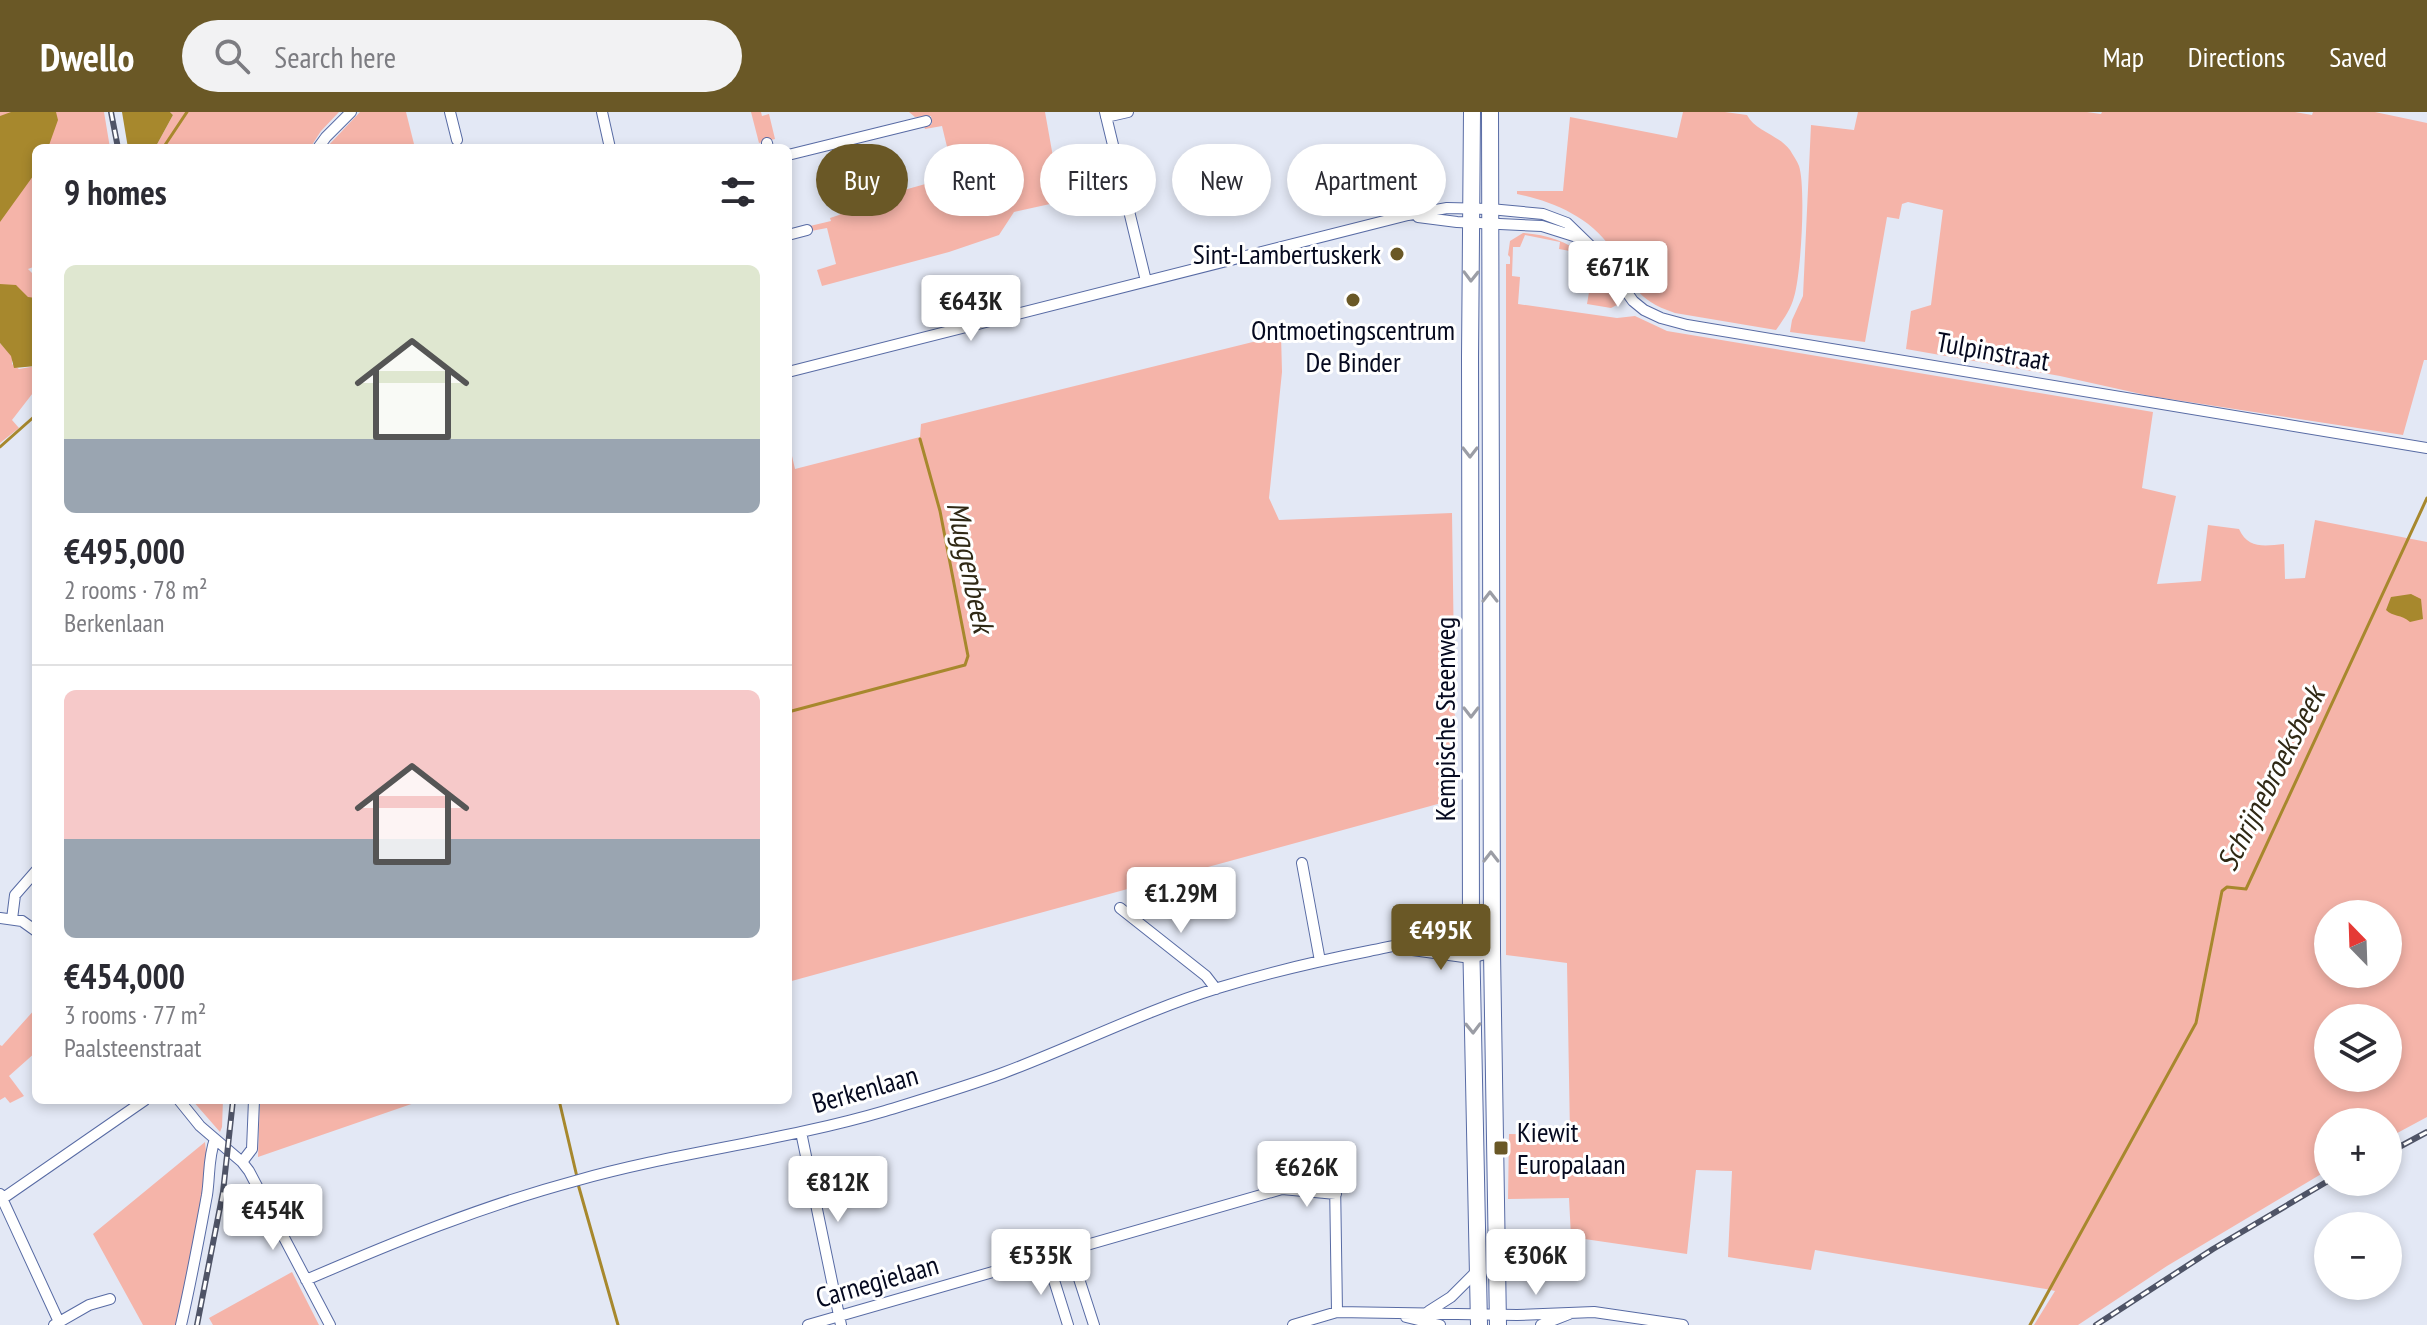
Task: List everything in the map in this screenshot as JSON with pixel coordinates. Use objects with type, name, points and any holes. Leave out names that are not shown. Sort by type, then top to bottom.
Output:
[{"type":"main road","name":"Kempische Steenweg","points":[[1472,112],[1471,958],[1479,1319]]},
{"type":"main road","name":"Kempische Steenweg","points":[[1490,112],[1492,952],[1498,1319]]},
{"type":"street","points":[[321,144],[351,112]]},
{"type":"street","points":[[450,112],[457,140]]},
{"type":"street","points":[[609,144],[602,114],[616,112]]},
{"type":"street","points":[[903,112],[907,125]]},
{"type":"street","points":[[1128,112],[1106,115],[1146,281]]},
{"type":"street","points":[[792,154],[926,121]]},
{"type":"street","name":"Tulpinstraat","points":[[792,371],[1408,215],[1447,208],[1472,216],[1543,214],[1567,223],[1601,256],[1633,301],[1661,318],[1687,325],[2427,448]]},
{"type":"street","points":[[792,233],[807,230]]},
{"type":"street","points":[[1302,863],[1320,961]]},
{"type":"street","points":[[32,875],[15,895],[6,918],[32,927]]},
{"type":"street","points":[[1120,908],[1206,976],[1216,989]]},
{"type":"street","name":"Berkenlaan","points":[[306,1280],[407,1236],[575,1181],[682,1154],[801,1132],[883,1111],[1003,1073],[1216,989],[1320,961],[1388,947],[1471,933],[1492,935]]},
{"type":"street","name":"Berkenlaan","points":[[1388,947],[1471,958],[1492,952]]},
{"type":"street","points":[[110,1299],[89,1305],[56,1324],[1,1197],[139,1104]]},
{"type":"street","points":[[182,1104],[200,1126],[242,1162],[330,1325]]},
{"type":"street","points":[[242,1162],[252,1149],[254,1104]]},
{"type":"street","points":[[801,1132],[840,1321]]},
{"type":"street","points":[[181,1325],[208,1189],[209,1155],[215,1139]]},
{"type":"street","name":"Carnegielaan","points":[[808,1325],[840,1321],[1282,1189],[1317,1175],[1329,1174],[1335,1180],[1336,1194],[1282,1189]]},
{"type":"street","points":[[1336,1194],[1337,1312]]},
{"type":"street","points":[[1070,1251],[1094,1325]]},
{"type":"street","points":[[1047,1258],[1068,1325]]},
{"type":"street","points":[[1424,1313],[1451,1297],[1477,1271]]},
{"type":"street","points":[[1293,1325],[1337,1312],[1424,1313],[1479,1319],[1594,1312],[1683,1325]]},
{"type":"street","points":[[1392,1313],[1440,1325]]},
{"type":"street","points":[[1541,1325],[1570,1314]]},
{"type":"shaded area","points":[[0,112],[104,112],[109,144],[32,144],[32,268],[28,269],[32,273],[32,298],[0,284]]},
{"type":"shaded area","points":[[11,112],[56,112],[58,120],[49,144],[32,144],[32,178],[0,222],[0,116]]},
{"type":"shaded area","points":[[122,112],[170,112],[173,115],[157,144],[127,144]]},
{"type":"shaded area","points":[[170,112],[339,112],[313,144],[157,144],[173,115]]},
{"type":"shaded area","points":[[360,112],[406,112],[414,144],[330,144]]},
{"type":"shaded area","points":[[751,112],[761,112],[762,116],[769,114],[775,139],[759,143]]},
{"type":"shaded area","points":[[909,112],[1045,112],[1051,144],[1040,144],[1040,206],[1024,210],[1024,144],[946,144],[942,126],[925,129],[924,126],[932,124],[931,116],[915,117]]},
{"type":"shaded area","points":[[1683,112],[1747,115],[1785,145],[1799,166],[1802,231],[1797,286],[1793,301],[1776,330],[1675,313],[1661,307],[1641,295],[1611,248],[1592,227],[1556,206],[1517,194],[1517,191],[1563,191],[1570,117],[1677,138]]},
{"type":"shaded area","points":[[1858,112],[2295,112],[2312,115],[2313,112],[2375,112],[2427,123],[2427,360],[2424,360],[2403,435],[2150,396],[2060,376],[1906,349],[1911,311],[1931,305],[1943,210],[1908,202],[1902,204],[1899,219],[1887,217],[1865,342],[1790,332],[1803,296],[1811,125],[1854,130]]},
{"type":"shaded area","points":[[924,184],[924,216],[1011,216],[999,235],[949,252],[822,286],[817,270],[836,264],[827,228],[811,231],[810,226],[831,221],[830,218],[836,216],[908,216],[908,189]]},
{"type":"shaded area","points":[[1523,233],[1555,239],[1575,249],[1592,262],[1621,303],[1611,308],[1587,304],[1593,268],[1582,256],[1577,260],[1570,251],[1559,249],[1560,242],[1525,235],[1520,247],[1513,247],[1512,276],[1520,277],[1518,304],[1617,318],[1635,316],[1667,331],[2153,412],[2142,488],[2176,496],[2157,584],[2201,581],[2208,525],[2239,529],[2247,540],[2257,545],[2284,544],[2285,579],[2305,578],[2315,520],[2427,542],[2427,1117],[2402,1130],[2402,1108],[2314,1108],[2314,1178],[2167,1266],[2078,1325],[2034,1325],[2055,1291],[2046,1289],[1815,1250],[1811,1270],[1728,1257],[1732,1171],[1696,1170],[1687,1254],[1571,1237],[1569,1198],[1508,1199],[1509,1134],[1570,1135],[1567,963],[1506,955],[1510,241]]},
{"type":"shaded area","points":[[0,284],[16,285],[32,298],[32,366],[14,368],[11,356],[0,343]]},
{"type":"shaded area","points":[[1281,335],[1282,372],[1269,498],[1279,520],[1452,513],[1456,799],[792,981],[792,456],[795,469],[920,437],[921,424]]},
{"type":"shaded area","points":[[0,343],[12,356],[12,364],[19,369],[32,367],[32,394],[12,420],[19,428],[0,443]]},
{"type":"shaded area","points":[[2411,594],[2421,599],[2423,619],[2410,622],[2386,610],[2391,597]]},
{"type":"shaded area","points":[[32,1012],[32,1056],[9,1076],[24,1096],[10,1103],[5,1097],[0,1100],[2,1046]]},
{"type":"shaded area","points":[[196,1104],[223,1104],[220,1132]]},
{"type":"shaded area","points":[[260,1104],[411,1104],[258,1157]]},
{"type":"shaded area","points":[[205,1142],[207,1163],[204,1187],[177,1325],[143,1325],[93,1234]]},
{"type":"shaded area","points":[[292,1272],[319,1325],[213,1325],[209,1318]]},
{"type":"waterway","points":[[166,144],[187,112]]},
{"type":"waterway","points":[[0,447],[32,419]]},
{"type":"waterway","name":"Muggenbeek","points":[[792,711],[965,665],[968,656],[940,511],[920,439]]},
{"type":"waterway","name":"Schrijnebroeksbeek","points":[[2030,1325],[2196,1023],[2222,891],[2227,887],[2246,889],[2427,498]]},
{"type":"waterway","name":"Muggenbeek","points":[[560,1104],[577,1177]]},
{"type":"waterway","name":"Muggenbeek","points":[[578,1184],[618,1325]]},
{"type":"railway","points":[[111,112],[117,144]]},
{"type":"railway","points":[[197,1325],[223,1192],[233,1104]]},
{"type":"railway","points":[[2402,1145],[2427,1132]]},
{"type":"railway","points":[[2096,1325],[2213,1249],[2314,1189]]},
{"type":"place","name":"Sint-Lambertuskerk","points":[[1397,254]]},
{"type":"place","name":"Ontmoetingscentrum De Binder","points":[[1353,300]]},
{"type":"place","name":"Kiewit Europalaan","points":[[1501,1148]]}]
